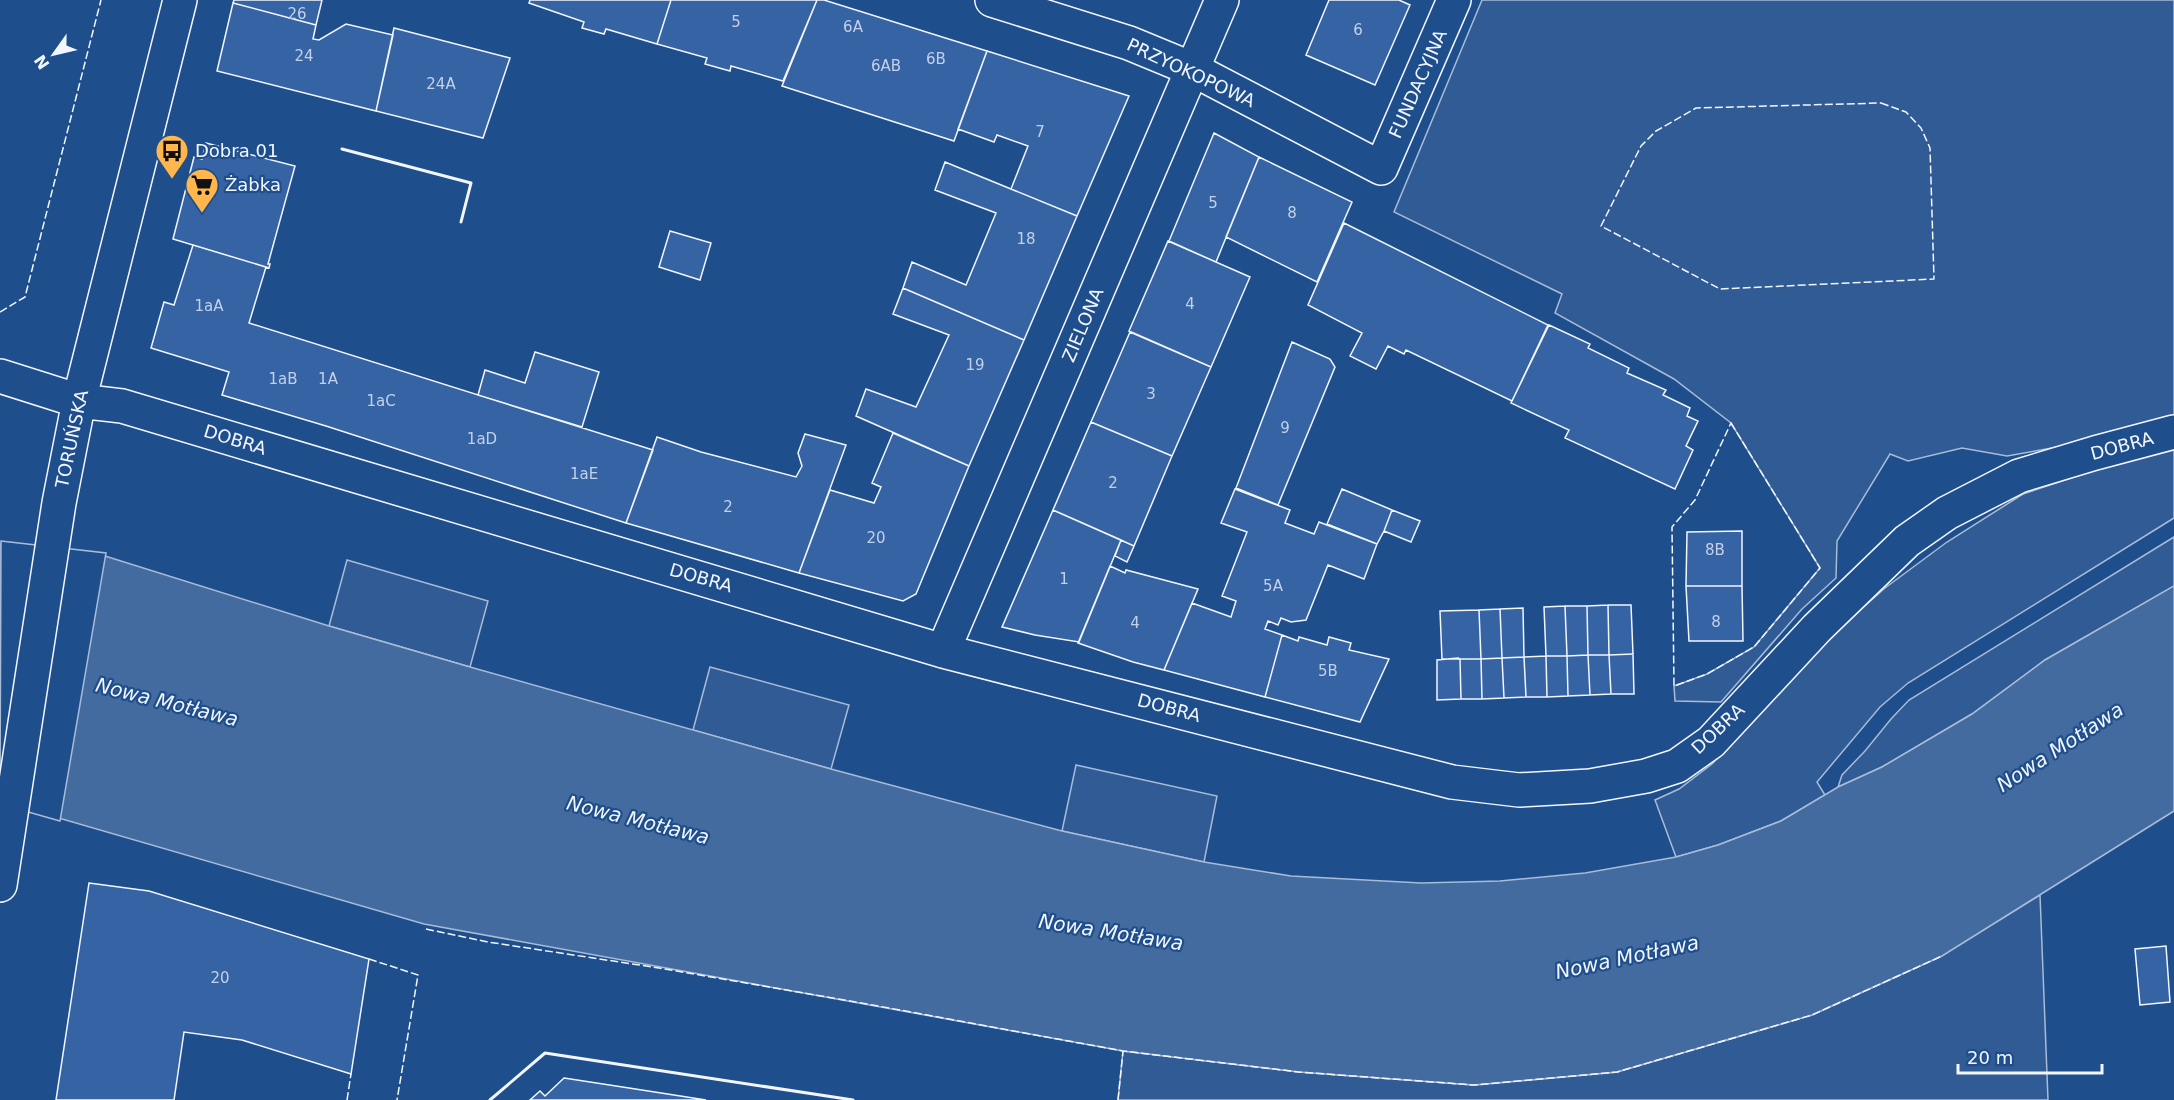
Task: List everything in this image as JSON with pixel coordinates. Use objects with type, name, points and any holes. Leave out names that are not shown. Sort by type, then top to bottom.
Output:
[{"type":"street","name":"TORUŃSKA","points":[[0,885],[59,503],[79,400],[180,0]]},
{"type":"street","name":"PRZYOKOPOWA","points":[[992,0],[1129,43],[1192,69],[1381,168]]},
{"type":"street","name":"ZIELONA","points":[[943,651],[1222,0]]},
{"type":"street","name":"FUNDACYJNA","points":[[1381,168],[1454,0]]},
{"type":"street","name":"DOBRA","points":[[0,376],[79,400],[122,406],[943,651],[1452,782],[1519,790],[1590,786],[1646,776],[1677,766],[1711,742],[1817,627],[1907,541],[1947,513],[2019,476],[2174,432]]},
{"type":"shaded area","points":[[1482,0],[2174,0],[2174,417],[2063,446],[2007,456],[1962,448],[1908,461],[1890,454],[1837,541],[1836,578],[1802,609],[1721,702],[1675,701],[1674,686],[1707,674],[1754,647],[1820,568],[1731,423],[1674,379],[1555,313],[1562,294],[1394,212]]},
{"type":"shaded area","points":[[2174,444],[2174,518],[1908,683],[1880,707],[1817,782],[1825,795],[1781,821],[1718,845],[1676,857],[1655,800],[1679,789],[1712,764],[1822,644],[1885,588],[1947,542],[2023,494]]},
{"type":"shaded area","points":[[2174,537],[2174,586],[2045,660],[1972,714],[1882,767],[1838,787],[1842,775],[1909,700]]},
{"type":"shaded area","points":[[347,560],[488,601],[470,667],[329,626]]},
{"type":"shaded area","points":[[710,667],[849,705],[831,769],[693,730]]},
{"type":"shaded area","points":[[1076,765],[1217,796],[1204,862],[1062,831]]},
{"type":"shaded area","points":[[2040,895],[2048,1100],[1118,1100],[1123,1051],[1299,1072],[1474,1085],[1617,1072],[1812,1015],[1941,956]]},
{"type":"water","name":"Nowa Motława","points":[[0,544],[105,556],[470,667],[831,769],[1062,831],[1204,862],[1291,876],[1421,883],[1500,881],[1585,873],[1676,857],[1718,845],[1781,821],[1838,787],[1882,767],[1972,714],[2045,660],[2174,586],[2174,811],[1942,956],[1812,1015],[1617,1072],[1474,1085],[1299,1072],[1123,1051],[424,924],[0,801]]},
{"type":"pier","points":[[1,541],[106,553],[60,821],[0,804]]},
{"type":"building","points":[[234,0],[322,0],[316,25],[233,3]]},
{"type":"building","points":[[530,0],[671,0],[657,44],[606,29],[604,34],[582,28],[584,22],[529,3]]},
{"type":"building","points":[[671,0],[817,0],[783,81],[731,66],[730,71],[705,64],[707,58],[657,44]]},
{"type":"building","points":[[817,0],[824,0],[987,51],[954,141],[782,86]]},
{"type":"building","points":[[1329,0],[1399,0],[1410,5],[1375,85],[1306,55]]},
{"type":"building","points":[[233,3],[316,25],[313,39],[319,40],[346,24],[393,35],[376,111],[217,71]]},
{"type":"building","points":[[394,28],[510,58],[483,138],[376,111]]},
{"type":"building","points":[[987,51],[1129,96],[1077,216],[1011,189],[1028,146],[997,135],[994,142],[958,129]]},
{"type":"building","points":[[1214,133],[1259,157],[1216,262],[1169,241]]},
{"type":"building","points":[[206,143],[295,166],[268,264],[270,264],[269,268],[173,239],[194,157],[202,159]]},
{"type":"building","points":[[1259,157],[1352,202],[1317,282],[1226,237]]},
{"type":"building","points":[[945,162],[1077,216],[1024,340],[903,288],[912,262],[966,285],[996,213],[935,190]]},
{"type":"building","points":[[1344,223],[1548,325],[1512,401],[1406,350],[1404,354],[1388,346],[1376,369],[1350,356],[1362,333],[1308,305]]},
{"type":"building","points":[[670,231],[711,243],[700,280],[659,267]]},
{"type":"building","points":[[1168,241],[1250,277],[1211,367],[1129,331]]},
{"type":"building","points":[[193,245],[266,267],[249,323],[653,450],[626,523],[326,426],[222,395],[229,372],[151,348],[164,302],[174,305]]},
{"type":"building","points":[[903,288],[1024,340],[969,466],[856,416],[866,389],[916,407],[949,335],[893,314]]},
{"type":"building","points":[[1549,325],[1590,344],[1588,348],[1629,368],[1627,373],[1666,390],[1663,395],[1690,408],[1687,416],[1698,421],[1686,446],[1693,450],[1675,489],[1565,438],[1569,430],[1511,403]]},
{"type":"building","points":[[1130,332],[1211,367],[1172,456],[1091,422]]},
{"type":"building","points":[[1292,342],[1330,359],[1335,367],[1278,505],[1236,488]]},
{"type":"building","points":[[535,352],[599,372],[582,427],[478,395],[485,370],[525,383]]},
{"type":"building","points":[[1091,422],[1172,456],[1134,546],[1053,510]]},
{"type":"building","points":[[893,433],[969,466],[916,594],[903,601],[799,573],[830,490],[874,503],[881,487],[872,483]]},
{"type":"building","points":[[805,434],[846,445],[799,573],[626,523],[657,437],[701,452],[796,477],[802,466],[798,453]]},
{"type":"building","points":[[1235,489],[1290,510],[1285,523],[1314,534],[1319,522],[1377,544],[1364,579],[1328,565],[1306,620],[1291,622],[1281,618],[1278,625],[1268,621],[1265,629],[1282,635],[1265,697],[1164,670],[1192,603],[1231,617],[1236,601],[1222,596],[1247,532],[1221,523]]},
{"type":"building","points":[[1342,489],[1392,510],[1377,544],[1327,524]]},
{"type":"building","points":[[1053,510],[1121,540],[1079,642],[1002,627]]},
{"type":"building","points":[[1392,510],[1420,521],[1411,542],[1384,531]]},
{"type":"building","points":[[1742,531],[1742,586],[1686,586],[1687,532]]},
{"type":"building","points":[[1121,540],[1134,546],[1127,562],[1115,556]]},
{"type":"building","points":[[1110,566],[1125,573],[1126,570],[1198,589],[1164,670],[1078,643]]},
{"type":"building","points":[[1686,586],[1742,586],[1743,641],[1689,641]]},
{"type":"building","points":[[1608,605],[1631,605],[1633,654],[1609,655]]},
{"type":"building","points":[[1608,605],[1609,655],[1588,655],[1587,606]]},
{"type":"building","points":[[1565,606],[1587,606],[1588,655],[1567,656]]},
{"type":"building","points":[[1565,606],[1567,656],[1546,656],[1544,607]]},
{"type":"building","points":[[1523,608],[1524,657],[1502,658],[1500,609]]},
{"type":"building","points":[[1500,609],[1502,658],[1481,659],[1479,610]]},
{"type":"building","points":[[1479,610],[1481,659],[1442,659],[1440,611]]},
{"type":"building","points":[[1282,635],[1298,641],[1299,637],[1327,645],[1329,637],[1351,643],[1349,650],[1389,659],[1360,722],[1265,697]]},
{"type":"building","points":[[1633,654],[1634,694],[1611,694],[1609,655]]},
{"type":"building","points":[[1588,655],[1590,695],[1568,696],[1567,656]]},
{"type":"building","points":[[1588,655],[1609,655],[1611,694],[1590,695]]},
{"type":"building","points":[[1546,656],[1547,697],[1526,697],[1524,657]]},
{"type":"building","points":[[1546,656],[1567,656],[1568,696],[1547,697]]},
{"type":"building","points":[[1524,657],[1526,697],[1504,698],[1502,658]]},
{"type":"building","points":[[1502,658],[1504,698],[1482,699],[1481,659]]},
{"type":"building","points":[[1460,659],[1461,699],[1437,700],[1437,660]]},
{"type":"building","points":[[1460,659],[1481,659],[1482,699],[1461,699]]},
{"type":"building","points":[[89,883],[149,891],[369,959],[351,1074],[242,1040],[184,1032],[174,1100],[56,1100]]},
{"type":"building","points":[[2166,946],[2170,1002],[2140,1005],[2135,949]]},
{"type":"building","points":[[564,1078],[706,1100],[530,1100],[540,1091],[545,1096]]},
{"type":"fence","points":[[0,312],[25,297],[101,0]]},
{"type":"fence","points":[[1881,103],[1906,112],[1921,128],[1930,148],[1934,279],[1720,289],[1601,226],[1641,146],[1656,131],[1696,108],[1881,103]]},
{"type":"fence","points":[[1731,423],[1820,568],[1754,647],[1707,674],[1674,686],[1672,527],[1695,500],[1731,423]]},
{"type":"fence","points":[[426,929],[488,942],[659,968],[867,1004],[1123,1051],[1299,1072],[1474,1085],[1617,1072],[1812,1015],[1942,956]]},
{"type":"fence","points":[[369,959],[418,975],[397,1100]]},
{"type":"fence","points":[[1118,1100],[1123,1051]]},
{"type":"fence","points":[[347,1100],[351,1074]]},
{"type":"wall","points":[[342,149],[471,183],[461,222]]},
{"type":"wall","points":[[490,1100],[545,1053],[853,1100]]},
{"type":"place","name":"Dobra 01","points":[[172,180]]},
{"type":"place","name":"Żabka","points":[[202,214]]}]
